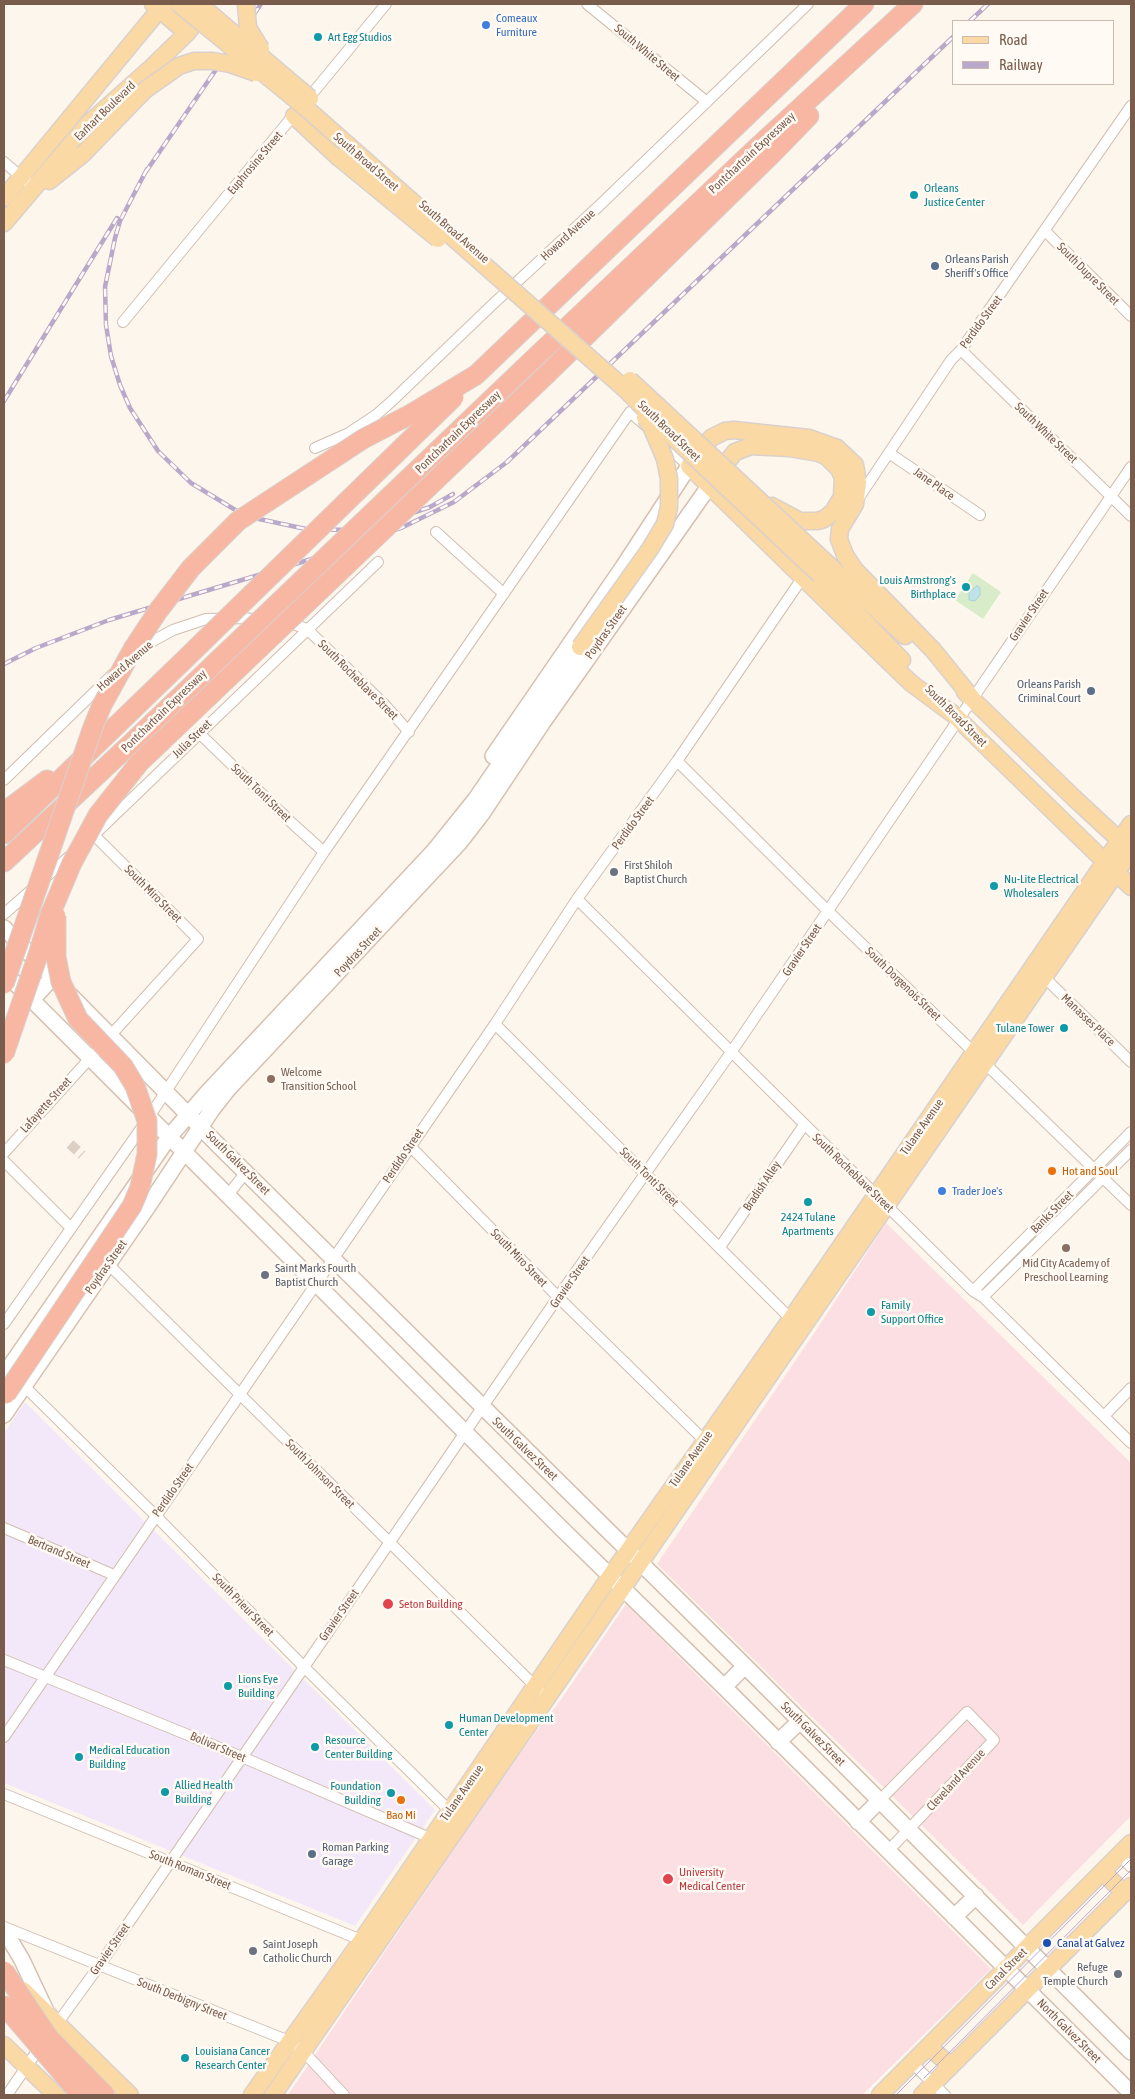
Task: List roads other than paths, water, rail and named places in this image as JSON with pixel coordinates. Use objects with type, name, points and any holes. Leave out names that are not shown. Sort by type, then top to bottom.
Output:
[{"type":"highway","name":"Pontchartrain Expressway","points":[[4,834],[476,375],[864,4]]},
{"type":"highway","name":"Pontchartrain Expressway","points":[[4,862],[752,152],[915,4]]},
{"type":"highway","points":[[4,1054],[59,893],[72,864],[98,815],[139,763],[546,375],[771,155],[915,4]]},
{"type":"highway","points":[[4,984],[93,727],[102,706],[133,649],[191,568],[238,522],[363,439],[411,414],[476,375]]},
{"type":"highway","points":[[4,812],[110,732]]},
{"type":"highway","points":[[4,868],[20,848]]},
{"type":"highway","points":[[5,1396],[132,1206],[140,1187],[147,1154],[146,1121],[135,1086],[123,1066],[78,1019],[62,982],[56,957],[59,893]]},
{"type":"highway","points":[[4,1972],[49,2038],[105,2095]]},
{"type":"highway","points":[[4,2005],[81,2094]]},
{"type":"highway","points":[[4,2020],[81,2094]]},
{"type":"main road","name":"South Broad Street","points":[[180,4],[307,110],[625,389],[659,424],[972,698],[1128,848]]},
{"type":"main road","name":"South Broad Street","points":[[199,4],[284,76],[656,403],[760,498],[958,718],[1131,887]]},
{"type":"main road","name":"Earhart Boulevard","points":[[4,198],[30,183],[112,100],[151,68],[187,33],[211,4]]},
{"type":"main road","points":[[246,4],[245,16],[253,38],[284,76]]},
{"type":"main road","points":[[159,6],[187,33]]},
{"type":"main road","name":"Earhart Boulevard","points":[[4,223],[30,183],[159,6]]},
{"type":"main road","points":[[30,183],[51,180],[83,154],[144,90],[179,66],[194,61],[213,60],[267,77]]},
{"type":"main road","points":[[294,116],[338,156],[495,286],[555,328]]},
{"type":"main road","points":[[580,647],[650,548],[665,524],[669,507],[669,479],[666,459],[651,426],[625,389]]},
{"type":"main road","points":[[958,718],[911,682],[689,466],[711,438],[725,431],[734,430],[809,438],[836,448],[855,466],[858,483],[854,504],[840,529],[842,548],[849,563],[933,650],[972,698]]},
{"type":"main road","points":[[710,485],[735,452],[751,446],[789,448],[819,454],[826,457],[839,469],[843,478],[842,497],[833,512],[824,519],[817,521],[800,521],[788,517],[760,498]]},
{"type":"main road","points":[[1000,758],[1016,741]]},
{"type":"main road","points":[[1060,818],[1074,798]]},
{"type":"main road","name":"Tulane Avenue","points":[[273,2095],[304,2052],[430,1838],[628,1550],[710,1446],[796,1325],[881,1200],[974,1052],[1111,867],[1128,848],[1131,824]]},
{"type":"main road","name":"Tulane Avenue","points":[[881,1200],[986,1064],[1045,978],[1111,867]]},
{"type":"main road","name":"Tulane Avenue","points":[[252,2095],[289,2042],[369,1944],[462,1823],[640,1562],[710,1446]]},
{"type":"main road","name":"Canal Street","points":[[880,2095],[1131,1843]]},
{"type":"main road","points":[[934,2092],[950,2066],[1128,1889],[1103,1872]]},
{"type":"main road","points":[[4,1972],[130,2095]]},
{"type":"main road","points":[[4,2045],[56,2095]]},
{"type":"main road","points":[[929,2046],[950,2066]]},
{"type":"street","name":"Euphrosine Street","points":[[123,322],[386,4]]},
{"type":"street","name":"South White Street","points":[[588,4],[707,102]]},
{"type":"street","name":"Howard Avenue","points":[[315,448],[349,433],[376,415],[515,285],[808,4]]},
{"type":"street","name":"South Broad Avenue","points":[[257,60],[515,285]]},
{"type":"street","name":"Perdido Street","points":[[854,504],[951,360],[962,350],[1130,112]]},
{"type":"street","points":[[4,162],[30,183]]},
{"type":"street","name":"South Dupre Street","points":[[1045,231],[1131,316]]},
{"type":"street","name":"South White Street","points":[[962,350],[1131,516]]},
{"type":"street","name":"South Broad Street","points":[[504,594],[630,412],[689,466]]},
{"type":"street","name":"Jane Place","points":[[889,453],[980,515]]},
{"type":"street","points":[[434,851],[509,731],[623,568],[689,466]]},
{"type":"street","points":[[855,466],[867,470],[879,468]]},
{"type":"street","name":"Gravier Street","points":[[7,2095],[26,2066],[52,2019],[99,1966],[303,1666],[390,1543],[558,1297],[732,1052],[1131,467]]},
{"type":"street","name":"Poydras Street","points":[[4,1415],[200,1126],[229,1088],[460,842],[481,815],[543,722],[710,485]]},
{"type":"street","points":[[4,1324],[70,1227],[149,1117],[324,852],[504,594],[436,532]]},
{"type":"street","name":"Julia Street","points":[[4,914],[94,835],[306,629],[378,562]]},
{"type":"street","name":"Perdido Street","points":[[4,1736],[495,1024],[577,899],[677,762],[803,577]]},
{"type":"street","name":"Howard Avenue","points":[[4,780],[106,680],[151,642],[173,630],[206,619],[234,618],[296,625],[306,629]]},
{"type":"street","name":"South Rocheblave Street","points":[[306,629],[384,704],[409,732]]},
{"type":"street","points":[[434,851],[475,800],[580,647]]},
{"type":"street","name":"South Tonti Street","points":[[199,732],[324,852]]},
{"type":"street","name":"South Dorgenois Street","points":[[677,762],[828,912],[1131,1205]]},
{"type":"street","name":"South Miro Street","points":[[94,835],[198,938],[185,953]]},
{"type":"street","name":"Poydras Street","points":[[4,1375],[169,1137],[188,1114],[434,851]]},
{"type":"street","name":"South Rocheblave Street","points":[[577,899],[973,1291],[983,1298],[1131,1443]]},
{"type":"street","name":"South Galvez Street","points":[[4,928],[165,1092],[880,1800],[1047,1968]]},
{"type":"street","name":"Lafayette Street","points":[[4,1153],[185,953]]},
{"type":"street","points":[[4,972],[31,1001],[1006,1969]]},
{"type":"street","points":[[31,1001],[53,977]]},
{"type":"street","name":"Manasses Place","points":[[1045,978],[1131,1062]]},
{"type":"street","points":[[72,1041],[94,1021]]},
{"type":"street","name":"South Tonti Street","points":[[495,1024],[796,1325]]},
{"type":"street","name":"Bradish Alley","points":[[720,1247],[804,1125]]},
{"type":"street","name":"Banks Street","points":[[973,1291],[1131,1132]]},
{"type":"street","name":"South Miro Street","points":[[410,1146],[558,1297],[710,1446]]},
{"type":"street","name":"Banks Street","points":[[983,1298],[1131,1150]]},
{"type":"street","points":[[4,1161],[70,1227]]},
{"type":"street","points":[[228,1195],[246,1172]]},
{"type":"street","name":"South Johnson Street","points":[[92,1248],[536,1686],[547,1700]]},
{"type":"street","name":"South Prieur Street","points":[[24,1386],[462,1823]]},
{"type":"street","points":[[1104,1416],[1131,1388]]},
{"type":"street","name":"Bertrand Street","points":[[4,1528],[114,1575]]},
{"type":"street","name":"Bolivar Street","points":[[4,1660],[242,1757],[430,1838]]},
{"type":"street","points":[[724,1687],[745,1666]]},
{"type":"street","name":"Cleveland Avenue","points":[[880,1800],[967,1712],[994,1740],[888,1851]]},
{"type":"street","points":[[778,1742],[800,1721]]},
{"type":"street","name":"South Roman Street","points":[[4,1794],[369,1944]]},
{"type":"street","points":[[858,1822],[880,1800]]},
{"type":"street","points":[[1119,1855],[1131,1867]]},
{"type":"street","points":[[954,1917],[976,1896]]},
{"type":"street","name":"South Derbigny Street","points":[[4,1927],[289,2042],[304,2052],[344,2095]]},
{"type":"street","points":[[4,1932],[10,1938],[52,2019]]},
{"type":"street","points":[[1047,1968],[1131,2052]]},
{"type":"street","name":"North Galvez Street","points":[[1006,1969],[1131,2093]]},
{"type":"street","points":[[912,2063],[934,2092]]},
{"type":"water","points":[[977,586],[980,588],[980,595],[975,601],[969,600],[969,592]]},
{"type":"tunnel","points":[[70,1144],[82,1155]]},
{"type":"tram line","points":[[896,2095],[1131,1859]]},
{"type":"tram line","points":[[924,2078],[1131,1870]]},
{"type":"railway","points":[[145,173],[261,4]]},
{"type":"railway","points":[[971,20],[988,4]]},
{"type":"railway","points":[[4,664],[36,648],[109,620],[315,558],[401,528],[454,502],[507,462],[952,38]]},
{"type":"railway","points":[[147,169],[120,221],[115,238],[105,287],[106,325],[111,356],[120,385],[130,408],[158,451],[191,483],[237,511],[259,519],[306,529],[348,530],[383,523],[430,507],[453,494]]},
{"type":"railway","points":[[4,401],[117,218]]},
{"type":"place","name":"Comeaux Furniture","points":[[486,25]]},
{"type":"place","name":"Art Egg Studios","points":[[318,37]]},
{"type":"place","name":"Orleans Justice Center","points":[[914,195]]},
{"type":"place","name":"Orleans Parish Sheriff's Office","points":[[935,266]]},
{"type":"place","name":"Louis Armstrong's Birthplace","points":[[966,587]]},
{"type":"place","name":"Orleans Parish Criminal Court","points":[[1091,691]]},
{"type":"place","name":"First Shiloh Baptist Church","points":[[614,872]]},
{"type":"place","name":"Nu-Lite Electrical Wholesalers","points":[[994,886]]},
{"type":"place","name":"Tulane Tower","points":[[1064,1028]]},
{"type":"place","name":"Welcome Transition School","points":[[271,1079]]},
{"type":"place","name":"Hot and Soul","points":[[1052,1171]]},
{"type":"place","name":"Trader Joe's","points":[[942,1191]]},
{"type":"place","name":"2424 Tulane Apartments","points":[[808,1202]]},
{"type":"place","name":"Mid City Academy of Preschool Learning","points":[[1066,1248]]},
{"type":"place","name":"Saint Marks Fourth Baptist Church","points":[[265,1275]]},
{"type":"place","name":"Family Support Office","points":[[871,1312]]},
{"type":"place","name":"Seton Building","points":[[388,1604]]},
{"type":"place","name":"Lions Eye Building","points":[[228,1686]]},
{"type":"place","name":"Human Development Center","points":[[449,1725]]},
{"type":"place","name":"Resource Center Building","points":[[315,1747]]},
{"type":"place","name":"Medical Education Building","points":[[79,1757]]},
{"type":"place","name":"Allied Health Building","points":[[165,1792]]},
{"type":"place","name":"Foundation Building","points":[[391,1793]]},
{"type":"place","name":"Bao Mi","points":[[401,1800]]},
{"type":"place","name":"Roman Parking Garage","points":[[312,1854]]},
{"type":"place","name":"University Medical Center","points":[[668,1879]]},
{"type":"place","name":"Canal at Galvez","points":[[1047,1943]]},
{"type":"place","name":"Saint Joseph Catholic Church","points":[[253,1951]]},
{"type":"place","name":"Refuge Temple Church","points":[[1118,1974]]},
{"type":"place","name":"Louisiana Cancer Research Center","points":[[185,2058]]}]
